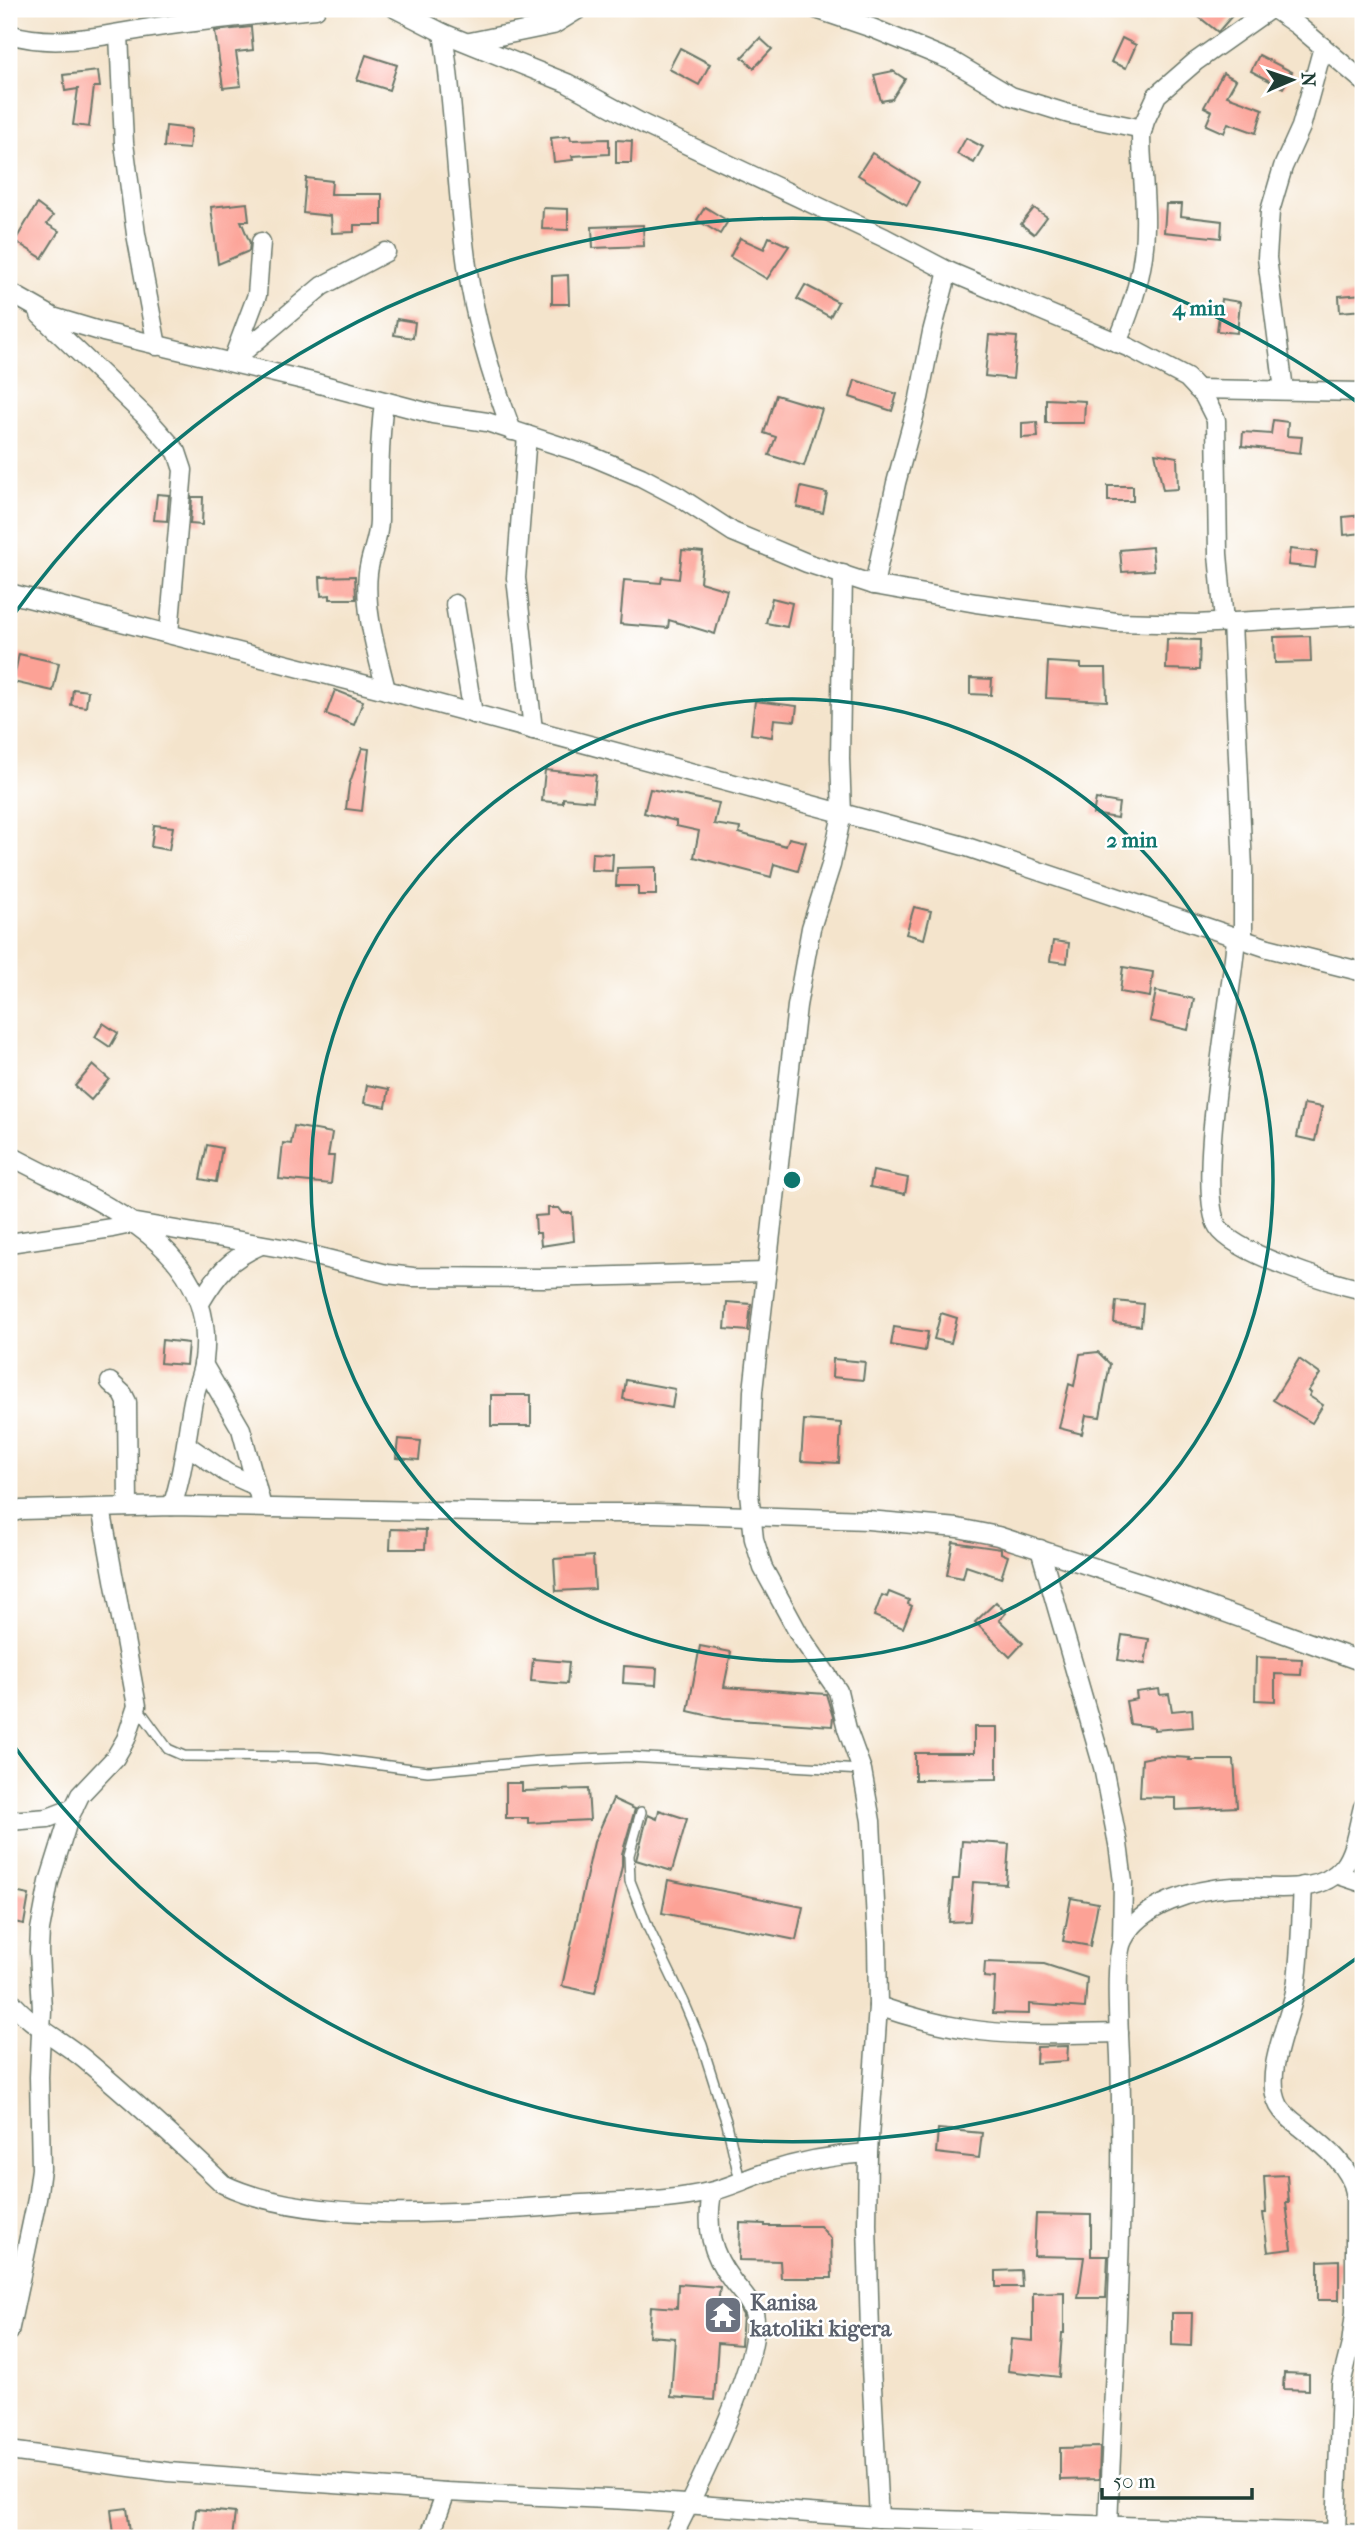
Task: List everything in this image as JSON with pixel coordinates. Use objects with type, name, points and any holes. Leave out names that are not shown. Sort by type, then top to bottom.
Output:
[{"type":"street","points":[[9,34],[40,41],[75,42],[228,17],[316,9]]},
{"type":"street","points":[[396,9],[443,33],[567,83],[643,124],[885,237],[948,271],[1116,342],[1187,378],[1203,396],[1216,420],[1218,554],[1228,622],[1243,869],[1239,938],[1216,1101],[1210,1186],[1212,1214],[1219,1230],[1272,1261],[1329,1282],[1363,1290]]},
{"type":"street","points":[[468,43],[553,24],[579,9]]},
{"type":"street","points":[[817,9],[952,61],[1011,96],[1069,114],[1143,129]]},
{"type":"street","points":[[1116,342],[1132,307],[1142,266],[1145,227],[1141,169],[1143,129],[1157,95],[1195,62],[1272,9],[1294,14],[1323,47],[1363,81]]},
{"type":"street","points":[[443,33],[451,82],[467,268],[486,353],[519,433],[516,578],[533,730]]},
{"type":"street","points":[[119,34],[124,143],[136,234],[157,346]]},
{"type":"street","points":[[1284,390],[1267,258],[1270,211],[1283,167],[1301,127],[1323,47]]},
{"type":"street","points":[[231,362],[244,336],[257,295],[261,242]]},
{"type":"street","points":[[231,362],[322,286],[386,252]]},
{"type":"street","points":[[874,585],[948,271]]},
{"type":"street","points":[[9,292],[32,307],[65,321],[433,414],[487,422],[592,456],[679,497],[733,532],[874,585],[976,603],[1116,622],[1196,624],[1363,615]]},
{"type":"street","points":[[32,307],[92,368],[145,416],[180,457],[183,470],[169,634]]},
{"type":"street","points":[[1197,389],[1363,392]]},
{"type":"street","points":[[384,402],[378,456],[379,521],[369,570],[368,593],[376,648],[386,690]]},
{"type":"street","points":[[843,574],[840,758],[842,814],[831,865],[811,928],[797,1006],[765,1272],[749,1454],[750,1516],[763,1568],[799,1634],[838,1691],[847,1729],[862,1770],[871,1821],[878,2006],[868,2153],[867,2224],[879,2518]]},
{"type":"street","points":[[9,593],[386,690],[964,846],[1239,938],[1363,972]]},
{"type":"street","points":[[455,604],[473,714]]},
{"type":"street","points":[[9,1155],[136,1223],[175,1259],[191,1281],[200,1303],[204,1337],[203,1364],[193,1401],[188,1446],[173,1506]]},
{"type":"street","points":[[9,1243],[136,1223],[313,1255],[387,1274],[435,1279],[765,1272]]},
{"type":"street","points":[[200,1303],[218,1274],[229,1263],[261,1245]]},
{"type":"street","points":[[203,1364],[241,1429],[262,1507]]},
{"type":"street","points":[[110,1382],[123,1394],[127,1402],[128,1507]]},
{"type":"street","points":[[188,1446],[227,1473],[256,1486]]},
{"type":"street","points":[[9,1501],[30,1510]]},
{"type":"street","points":[[9,2332],[40,2179],[40,1930],[56,1856],[79,1796],[115,1758],[126,1739],[137,1706],[101,1507]]},
{"type":"street","points":[[9,1513],[101,1507],[262,1507],[750,1516],[868,1520],[958,1528],[998,1536],[1040,1549],[1363,1662]]},
{"type":"street","points":[[1040,1549],[1103,1767],[1123,1882],[1118,1978],[1122,2200],[1108,2527]]},
{"type":"street","points":[[1122,1941],[1144,1915],[1172,1900],[1229,1887],[1303,1886],[1326,1880],[1336,1874],[1349,1858],[1363,1807]]},
{"type":"street","points":[[9,1821],[48,1818],[74,1808]]},
{"type":"street","points":[[1336,1874],[1363,1883]]},
{"type":"street","points":[[1303,1886],[1295,1990],[1275,2063],[1273,2083],[1279,2107],[1357,2172],[1359,2312],[1341,2384],[1336,2534]]},
{"type":"street","points":[[9,1999],[41,2031],[97,2071],[223,2184],[290,2204],[393,2213],[679,2197],[712,2192],[810,2160],[868,2153]]},
{"type":"street","points":[[878,2006],[921,2020],[968,2029],[1036,2034],[1119,2033]]},
{"type":"street","points":[[672,2538],[689,2506],[738,2393],[754,2326],[750,2304],[723,2268],[712,2244],[708,2216],[712,2192]]},
{"type":"street","points":[[9,2451],[168,2472],[446,2493],[629,2500],[879,2518],[1255,2535],[1363,2534]]},
{"type":"street","points":[[429,2538],[446,2493]]},
{"type":"lane","points":[[137,1706],[165,1746],[184,1756],[319,1757],[428,1770],[540,1761],[629,1758],[862,1770]]},
{"type":"lane","points":[[641,1812],[629,1854],[629,1881],[702,2045],[740,2181]]},
{"type":"building","points":[[1189,9],[1238,9],[1218,32]]},
{"type":"building","points":[[251,27],[253,50],[236,52],[241,86],[223,88],[215,31]]},
{"type":"building","points":[[760,38],[772,49],[754,68],[742,57]]},
{"type":"building","points":[[1122,38],[1136,45],[1126,68],[1111,62]]},
{"type":"building","points":[[680,48],[710,64],[699,85],[669,69]]},
{"type":"building","points":[[366,55],[397,65],[389,90],[357,80]]},
{"type":"building","points":[[1259,55],[1292,72],[1283,88],[1251,71]]},
{"type":"building","points":[[98,71],[100,87],[94,87],[89,127],[73,125],[78,89],[65,91],[63,75]]},
{"type":"building","points":[[893,71],[905,79],[892,99],[881,101],[874,75]]},
{"type":"building","points":[[1223,73],[1236,80],[1227,96],[1263,109],[1256,133],[1228,123],[1224,133],[1206,125],[1212,111],[1204,107]]},
{"type":"building","points":[[166,126],[191,129],[189,149],[164,147]]},
{"type":"building","points":[[570,136],[571,140],[609,139],[609,154],[572,156],[573,160],[554,162],[551,138]]},
{"type":"building","points":[[966,138],[983,147],[974,163],[957,154]]},
{"type":"building","points":[[616,140],[632,141],[631,163],[616,163]]},
{"type":"building","points":[[872,153],[919,182],[907,205],[858,175]]},
{"type":"building","points":[[306,178],[332,181],[331,194],[382,194],[382,225],[354,225],[354,232],[332,233],[331,216],[303,213]]},
{"type":"building","points":[[247,203],[249,221],[241,221],[250,243],[249,251],[218,264],[211,207]]},
{"type":"building","points":[[37,204],[53,216],[47,224],[59,231],[42,258],[15,241]]},
{"type":"building","points":[[1166,204],[1182,204],[1181,216],[1222,221],[1221,238],[1164,232]]},
{"type":"building","points":[[705,207],[728,221],[720,234],[697,220]]},
{"type":"building","points":[[543,208],[568,209],[568,230],[542,229]]},
{"type":"building","points":[[1034,208],[1047,217],[1034,234],[1021,224]]},
{"type":"building","points":[[643,225],[644,246],[593,248],[592,227]]},
{"type":"building","points":[[769,237],[789,246],[767,279],[730,257],[740,238],[764,249]]},
{"type":"building","points":[[568,275],[569,304],[552,304],[552,276]]},
{"type":"building","points":[[805,285],[838,302],[830,317],[797,299]]},
{"type":"building","points":[[1363,294],[1363,310],[1340,312],[1339,296]]},
{"type":"building","points":[[1221,299],[1240,302],[1237,333],[1217,331]]},
{"type":"building","points":[[397,319],[415,322],[413,338],[394,335]]},
{"type":"building","points":[[989,335],[1017,337],[1013,379],[985,376]]},
{"type":"building","points":[[855,380],[897,394],[892,411],[850,397]]},
{"type":"building","points":[[776,395],[822,409],[804,466],[769,455],[776,437],[764,433]]},
{"type":"building","points":[[1046,399],[1085,401],[1084,423],[1046,423]]},
{"type":"building","points":[[1273,420],[1288,422],[1287,436],[1302,437],[1300,453],[1242,446],[1243,432],[1271,434]]},
{"type":"building","points":[[1037,422],[1038,437],[1022,438],[1022,423]]},
{"type":"building","points":[[1155,453],[1177,457],[1178,489],[1163,490]]},
{"type":"building","points":[[1108,486],[1133,486],[1133,501],[1108,501]]},
{"type":"building","points":[[801,487],[827,493],[823,513],[797,507]]},
{"type":"building","points":[[157,494],[169,495],[167,521],[154,520]]},
{"type":"building","points":[[192,497],[203,497],[202,525],[190,524]]},
{"type":"building","points":[[1363,515],[1363,533],[1344,535],[1343,517]]},
{"type":"building","points":[[1152,547],[1154,570],[1122,572],[1120,550]]},
{"type":"building","points":[[1290,549],[1317,552],[1315,568],[1288,565]]},
{"type":"building","points":[[682,550],[703,552],[700,582],[727,590],[715,634],[669,620],[668,628],[620,624],[624,580],[661,583],[662,577],[679,579]]},
{"type":"building","points":[[355,576],[356,599],[330,599],[330,595],[321,596],[320,577]]},
{"type":"building","points":[[772,598],[792,603],[787,627],[766,623]]},
{"type":"building","points":[[1310,636],[1311,662],[1275,663],[1274,637]]},
{"type":"building","points":[[1167,639],[1200,640],[1199,670],[1166,669]]},
{"type":"building","points":[[19,654],[59,663],[53,691],[13,682]]},
{"type":"building","points":[[1048,662],[1081,664],[1081,668],[1106,668],[1107,701],[1046,698]]},
{"type":"building","points":[[970,678],[992,679],[991,695],[970,694]]},
{"type":"building","points":[[73,689],[88,691],[86,707],[71,705]]},
{"type":"building","points":[[335,690],[363,701],[354,725],[326,714]]},
{"type":"building","points":[[755,701],[797,706],[795,721],[774,719],[772,737],[751,734]]},
{"type":"building","points":[[362,748],[369,749],[362,811],[346,809],[349,785]]},
{"type":"building","points":[[545,770],[596,775],[593,801],[563,798],[563,803],[542,801]]},
{"type":"building","points":[[650,789],[719,803],[714,824],[740,828],[739,833],[786,846],[789,838],[806,842],[798,871],[774,864],[771,877],[694,857],[699,831],[676,826],[676,821],[644,813]]},
{"type":"building","points":[[1096,799],[1119,803],[1117,818],[1093,814]]},
{"type":"building","points":[[154,825],[173,827],[169,850],[151,847]]},
{"type":"building","points":[[592,853],[613,854],[612,871],[591,870]]},
{"type":"building","points":[[656,867],[656,895],[638,895],[638,886],[616,886],[617,868]]},
{"type":"building","points":[[914,907],[931,911],[924,939],[906,934]]},
{"type":"building","points":[[1053,941],[1069,943],[1067,963],[1050,961]]},
{"type":"building","points":[[1123,967],[1153,972],[1150,997],[1120,992]]},
{"type":"building","points":[[1156,991],[1194,999],[1188,1030],[1150,1021]]},
{"type":"building","points":[[103,1023],[118,1033],[110,1047],[95,1037]]},
{"type":"building","points":[[93,1065],[109,1079],[91,1100],[75,1086]]},
{"type":"building","points":[[367,1085],[389,1089],[386,1107],[364,1103]]},
{"type":"building","points":[[1304,1104],[1322,1107],[1315,1141],[1297,1137]]},
{"type":"building","points":[[294,1126],[332,1133],[328,1156],[334,1156],[331,1184],[279,1179],[283,1143],[291,1144]]},
{"type":"building","points":[[207,1145],[222,1148],[216,1182],[200,1179]]},
{"type":"building","points":[[873,1171],[908,1178],[905,1194],[870,1187]]},
{"type":"building","points":[[548,1208],[559,1208],[563,1213],[572,1213],[574,1241],[541,1246],[540,1233],[536,1233],[535,1216],[548,1215]]},
{"type":"building","points":[[1116,1301],[1143,1304],[1141,1326],[1114,1323]]},
{"type":"building","points":[[727,1302],[751,1304],[748,1331],[725,1329]]},
{"type":"building","points":[[941,1313],[957,1318],[951,1343],[934,1339]]},
{"type":"building","points":[[894,1327],[928,1332],[925,1351],[891,1345]]},
{"type":"building","points":[[162,1340],[188,1343],[186,1365],[160,1363]]},
{"type":"building","points":[[1098,1352],[1110,1364],[1100,1417],[1086,1415],[1082,1434],[1059,1428],[1069,1384],[1074,1386],[1080,1354]]},
{"type":"building","points":[[833,1359],[865,1362],[863,1380],[832,1377]]},
{"type":"building","points":[[1299,1359],[1320,1374],[1308,1391],[1311,1392],[1309,1396],[1323,1405],[1312,1423],[1273,1400]]},
{"type":"building","points":[[626,1380],[675,1389],[672,1408],[623,1399]]},
{"type":"building","points":[[491,1395],[531,1395],[531,1426],[491,1426]]},
{"type":"building","points":[[804,1420],[841,1423],[839,1463],[801,1461]]},
{"type":"building","points":[[398,1439],[421,1441],[419,1460],[396,1458]]},
{"type":"building","points":[[391,1529],[426,1530],[425,1549],[390,1549]]},
{"type":"building","points":[[953,1542],[1001,1549],[1001,1553],[1008,1556],[1001,1578],[966,1566],[963,1578],[947,1575]]},
{"type":"building","points":[[593,1556],[595,1589],[556,1591],[554,1559]]},
{"type":"building","points":[[889,1592],[909,1600],[908,1604],[912,1606],[903,1628],[874,1616],[882,1595],[887,1597]]},
{"type":"building","points":[[996,1602],[1006,1613],[999,1620],[1023,1643],[1010,1657],[975,1622]]},
{"type":"building","points":[[1122,1635],[1149,1639],[1145,1664],[1118,1660]]},
{"type":"building","points":[[700,1646],[731,1652],[724,1687],[826,1694],[833,1717],[832,1726],[723,1719],[688,1711]]},
{"type":"building","points":[[1256,1657],[1302,1659],[1301,1675],[1275,1674],[1275,1701],[1255,1700]]},
{"type":"building","points":[[533,1659],[569,1662],[567,1684],[531,1681]]},
{"type":"building","points":[[624,1666],[657,1668],[656,1685],[623,1683]]},
{"type":"building","points":[[1159,1689],[1160,1695],[1169,1694],[1172,1711],[1192,1709],[1193,1727],[1154,1730],[1154,1727],[1130,1724],[1126,1701],[1137,1699],[1136,1692]]},
{"type":"building","points":[[974,1727],[997,1727],[997,1779],[915,1780],[915,1753],[974,1753]]},
{"type":"building","points":[[1157,1756],[1190,1758],[1189,1760],[1234,1760],[1237,1807],[1176,1810],[1176,1798],[1140,1797],[1142,1759]]},
{"type":"building","points":[[506,1783],[522,1783],[522,1791],[588,1789],[590,1820],[528,1823],[528,1818],[506,1818]]},
{"type":"building","points":[[613,1799],[635,1809],[622,1854],[622,1866],[595,1993],[562,1986],[594,1842]]},
{"type":"building","points":[[659,1810],[687,1819],[672,1871],[636,1860],[648,1815],[657,1819]]},
{"type":"building","points":[[962,1841],[1009,1844],[1006,1884],[973,1882],[970,1921],[949,1922],[953,1879],[959,1879]]},
{"type":"building","points":[[668,1880],[803,1907],[796,1940],[662,1913]]},
{"type":"building","points":[[9,1891],[29,1895],[24,1924],[9,1921]]},
{"type":"building","points":[[1071,1898],[1098,1903],[1090,1946],[1063,1941]]},
{"type":"building","points":[[985,1962],[1044,1964],[1087,1978],[1085,2008],[1029,2004],[1029,2014],[993,2013],[995,1978],[984,1977]]},
{"type":"building","points":[[1068,2046],[1067,2061],[1036,2063],[1037,2047]]},
{"type":"building","points":[[938,2129],[982,2133],[979,2158],[936,2153]]},
{"type":"building","points":[[1287,2175],[1289,2203],[1286,2203],[1292,2249],[1268,2252],[1263,2213],[1266,2213],[1264,2176]]},
{"type":"building","points":[[1036,2214],[1091,2215],[1091,2256],[1108,2256],[1106,2298],[1078,2298],[1084,2257],[1034,2256]]},
{"type":"building","points":[[740,2223],[820,2226],[831,2239],[832,2278],[781,2278],[780,2261],[739,2260]]},
{"type":"building","points":[[1339,2260],[1339,2300],[1318,2300],[1318,2261]]},
{"type":"building","points":[[1021,2270],[1022,2287],[996,2287],[996,2271]]},
{"type":"building","points":[[678,2284],[720,2287],[718,2304],[737,2305],[743,2315],[741,2345],[718,2343],[714,2400],[671,2397],[675,2338],[649,2336],[651,2306],[677,2308]]},
{"type":"building","points":[[1064,2292],[1064,2333],[1059,2377],[1008,2371],[1011,2339],[1033,2341],[1033,2293]]},
{"type":"building","points":[[1172,2313],[1192,2313],[1191,2346],[1172,2345]]},
{"type":"building","points":[[1284,2373],[1309,2374],[1309,2390],[1283,2389]]},
{"type":"building","points":[[1100,2447],[1099,2479],[1060,2480],[1060,2448]]},
{"type":"building","points":[[127,2508],[130,2532],[114,2534],[111,2510]]},
{"type":"building","points":[[196,2509],[235,2513],[232,2538],[193,2538]]},
{"type":"place","name":"Kanisa katoliki kigera","points":[[723,2315]]}]
